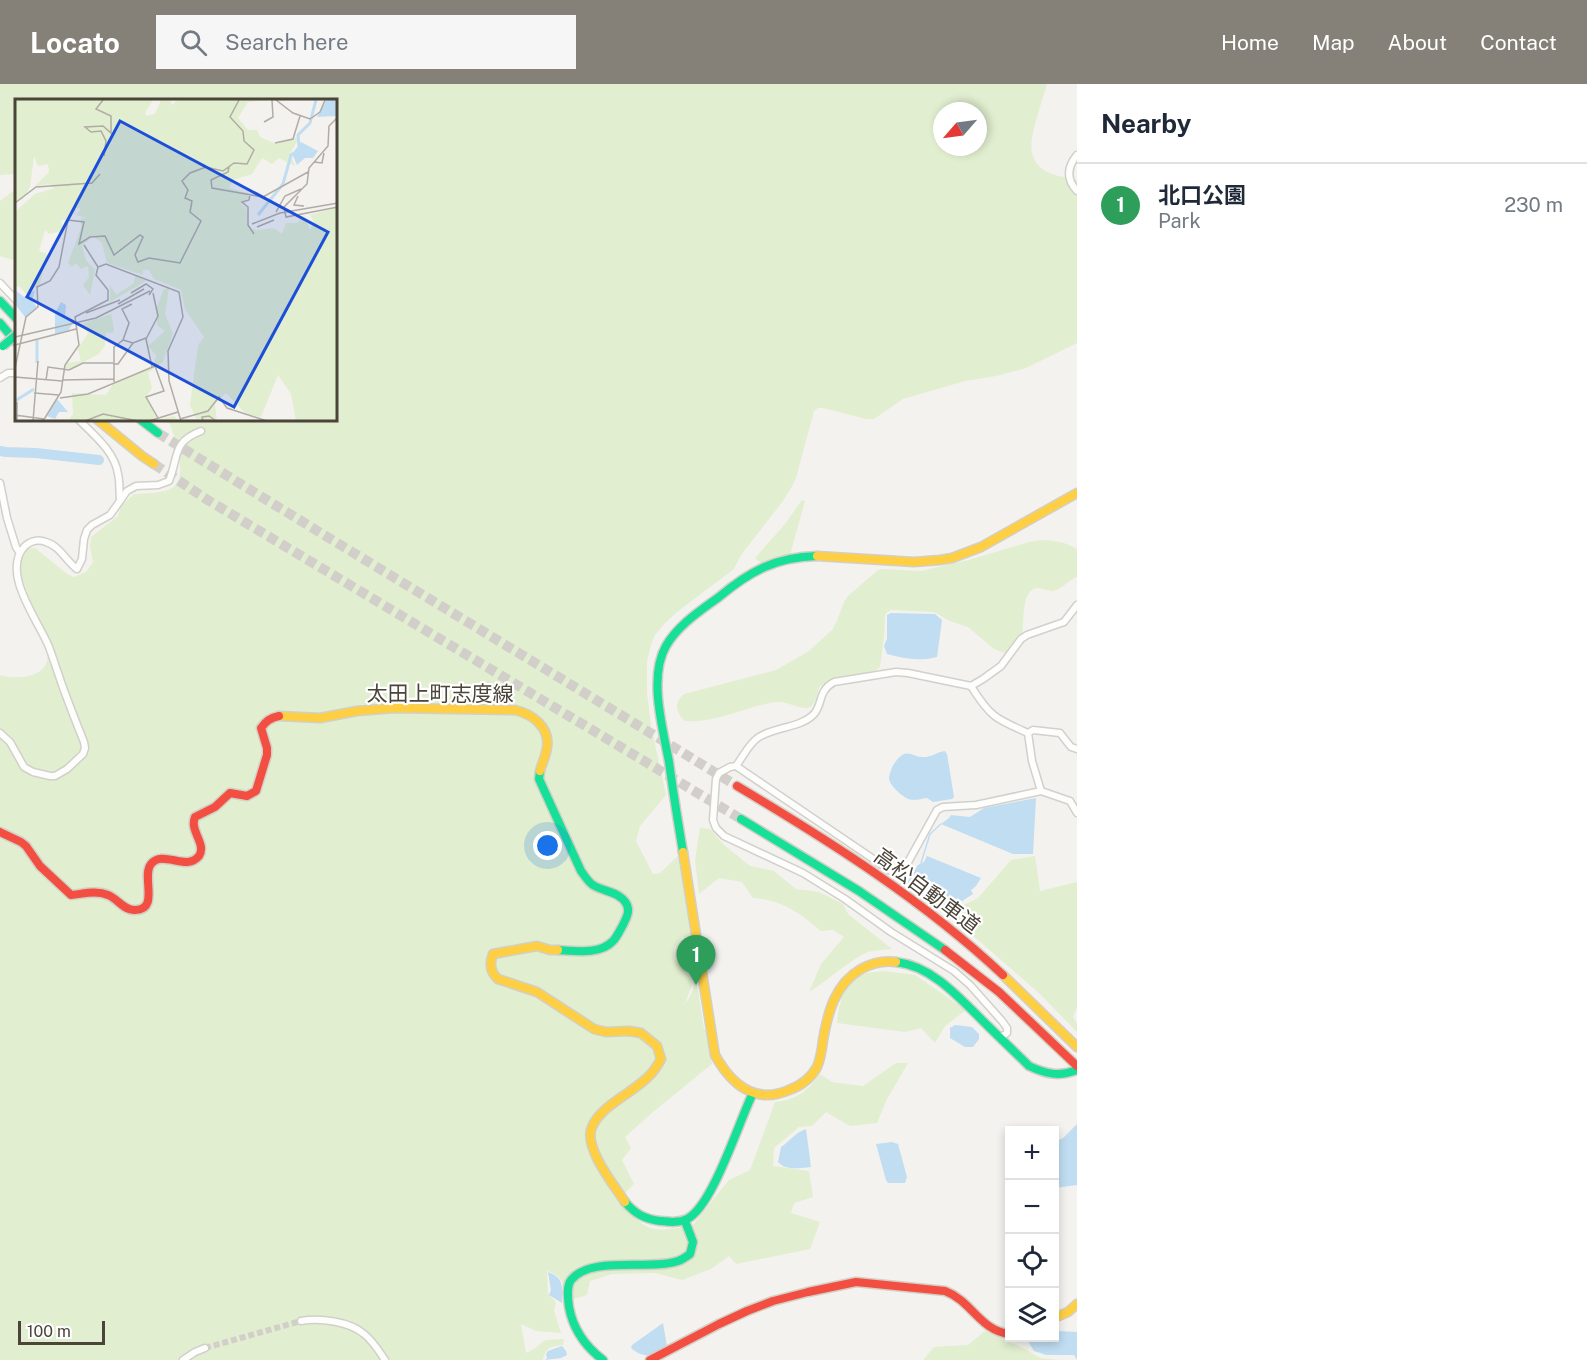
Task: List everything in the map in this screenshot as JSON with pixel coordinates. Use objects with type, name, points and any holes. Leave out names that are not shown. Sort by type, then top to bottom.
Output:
[{"type":"main road","points":[[0,301],[15,317]]},
{"type":"main road","points":[[0,323],[15,341]]},
{"type":"main road","points":[[1,347],[15,336]]},
{"type":"main road","points":[[100,422],[154,464]]},
{"type":"main road","points":[[144,422],[158,433]]},
{"type":"main road","points":[[1077,493],[981,547],[950,559],[915,562],[810,555],[772,563],[744,578],[683,625],[665,646],[659,659],[658,669],[659,701],[715,1055],[720,1066],[733,1080],[748,1091],[765,1095],[777,1094],[799,1085],[816,1068],[831,1005],[839,988],[858,970],[887,961],[917,968],[950,989],[1029,1066],[1052,1075],[1066,1075],[1077,1070]]},
{"type":"main road","name":"太田上町志度線","points":[[0,832],[26,846],[40,866],[71,895],[104,893],[130,910],[136,911],[142,909],[149,900],[148,870],[150,864],[155,860],[165,858],[186,863],[192,861],[200,853],[201,847],[193,828],[198,814],[214,808],[230,793],[247,796],[256,791],[267,754],[261,728],[264,722],[271,718],[286,716],[314,719],[385,708],[475,710],[508,708],[532,716],[544,730],[548,745],[539,771],[539,779],[581,872],[596,887],[621,897],[626,903],[628,915],[614,940],[602,948],[578,951],[550,950],[537,946],[493,954],[490,966],[493,976],[535,991],[590,1028],[609,1033],[634,1030],[657,1047],[660,1060],[657,1067],[640,1085],[603,1111],[591,1125],[590,1142],[602,1166],[636,1213],[652,1220],[676,1223],[685,1221]]},
{"type":"main road","name":"高松自動車道","points":[[737,786],[852,856],[939,919],[1005,976],[1077,1047]]},
{"type":"main road","name":"高松自動車道","points":[[741,819],[813,862],[930,939],[1022,1012],[1077,1065]]},
{"type":"main road","points":[[603,1360],[588,1348],[569,1310],[568,1291],[572,1277],[595,1267],[623,1264],[664,1265],[680,1262],[690,1253],[693,1242],[685,1221],[695,1214],[711,1191],[753,1093]]},
{"type":"main road","points":[[650,1360],[709,1328],[752,1309],[785,1298],[856,1282],[944,1291],[966,1303],[991,1330],[998,1334],[1005,1334]]},
{"type":"main road","points":[[1059,1316],[1077,1304]]},
{"type":"street","points":[[1077,155],[1069,168],[1069,176],[1077,191]]},
{"type":"street","points":[[0,283],[15,299]]},
{"type":"street","points":[[0,378],[8,373],[15,373]]},
{"type":"street","points":[[80,422],[101,443],[116,465],[120,500]]},
{"type":"street","points":[[0,733],[10,742],[24,767],[50,776],[55,776],[68,769],[83,754],[85,748],[48,645],[18,588],[14,567],[19,552],[30,542],[36,540],[46,542],[57,548],[77,569],[82,559],[87,530],[110,514],[127,491],[136,486],[158,485],[170,481],[182,442],[201,431]]},
{"type":"street","points":[[0,483],[5,509],[19,552]]},
{"type":"street","points":[[736,766],[758,738],[773,730],[810,718],[815,713],[823,691],[834,682],[896,672],[971,686],[1001,666],[1021,639],[1064,622],[1077,605]]},
{"type":"street","points":[[971,686],[990,714],[1028,734]]},
{"type":"street","points":[[1028,734],[1034,730],[1060,733],[1071,747],[1077,749]]},
{"type":"street","points":[[1028,734],[1032,761],[1041,791]]},
{"type":"street","points":[[1001,1037],[1007,1033],[1007,1028],[970,985],[954,971],[803,873],[724,836],[716,828],[713,820],[718,773],[730,766],[736,766],[895,872],[907,864],[937,810],[943,807],[976,805],[1041,791],[1070,801],[1077,813]]},
{"type":"street","points":[[301,1321],[328,1320],[363,1332],[385,1360]]},
{"type":"street","points":[[183,1360],[205,1347]]},
{"type":"green space","points":[[0,84],[1047,84],[1031,146],[1033,157],[1045,171],[1077,180],[1077,343],[1026,368],[965,381],[903,399],[874,419],[818,408],[814,411],[796,478],[783,501],[741,555],[734,569],[665,623],[655,635],[647,661],[647,693],[651,726],[666,795],[640,826],[636,841],[653,874],[660,873],[678,856],[691,937],[682,937],[674,948],[674,958],[690,977],[692,985],[684,1006],[692,993],[694,984],[690,973],[678,960],[675,950],[680,941],[690,938],[704,1029],[712,1064],[625,1137],[631,1148],[622,1160],[634,1184],[618,1200],[650,1228],[692,1226],[729,1180],[750,1170],[775,1102],[801,1094],[820,1074],[832,1082],[863,1086],[896,1063],[908,1063],[886,1101],[877,1123],[850,1126],[826,1112],[812,1126],[799,1127],[774,1148],[773,1166],[809,1171],[813,1197],[794,1203],[791,1213],[820,1222],[810,1249],[736,1264],[729,1256],[711,1269],[682,1280],[655,1273],[612,1274],[590,1281],[587,1295],[564,1302],[562,1282],[557,1276],[547,1271],[548,1294],[556,1302],[554,1310],[561,1333],[536,1331],[521,1324],[526,1353],[545,1340],[564,1339],[563,1345],[547,1350],[543,1360],[0,1360],[0,675],[30,676],[45,666],[48,656],[47,647],[19,570],[21,555],[27,549],[35,548],[67,574],[74,577],[86,572],[93,562],[91,537],[118,516],[121,506],[134,494],[163,491],[172,488],[177,483],[180,476],[178,450],[168,422],[338,422],[338,99],[15,99],[15,174],[0,175]]},
{"type":"green space","points":[[15,190],[15,258],[12,260],[0,256],[0,201]]},
{"type":"green space","points":[[802,500],[805,501],[790,555],[762,564],[755,558],[785,524]]},
{"type":"green space","points":[[1042,540],[1060,542],[1077,549],[1077,577],[1056,590],[1038,588],[1028,594],[1024,607],[1022,634],[1005,653],[994,649],[968,627],[934,612],[891,610],[886,613],[885,618],[880,667],[872,673],[835,679],[820,686],[815,701],[810,707],[803,708],[778,702],[697,721],[685,721],[679,714],[677,704],[684,694],[776,670],[809,651],[832,630],[848,596],[878,570],[921,571]]},
{"type":"green space","points":[[700,828],[710,829],[723,844],[750,866],[774,871],[796,889],[819,892],[843,904],[848,914],[892,949],[871,951],[860,956],[809,992],[821,964],[844,937],[833,930],[821,931],[798,913],[773,901],[753,898],[742,882],[719,878],[699,894],[695,860]]},
{"type":"green space","points":[[1035,856],[1040,891],[1077,882],[1077,1007],[1073,1017],[1077,1024],[1077,1032],[1040,994],[947,913],[978,898],[1011,860]]},
{"type":"green space","points":[[884,971],[915,975],[966,1010],[945,1026],[935,1043],[921,1028],[905,1032],[837,1023],[845,990],[854,979],[862,974]]},
{"type":"green space","points":[[985,1331],[1040,1358],[1060,1360],[923,1360],[934,1347],[968,1345]]},
{"type":"water","points":[[891,613],[935,614],[942,620],[937,657],[918,659],[887,654],[884,646],[887,639],[887,615]]},
{"type":"water","points":[[945,751],[954,797],[952,799],[933,802],[927,798],[910,800],[891,784],[889,778],[892,768],[898,758],[904,754],[925,757]]},
{"type":"water","points":[[1036,798],[1033,854],[1013,854],[941,824],[951,815],[970,817],[984,808]]},
{"type":"water","points":[[927,856],[981,878],[971,890],[973,894],[959,903],[938,910],[906,885],[918,865],[924,862]]},
{"type":"water","points":[[955,1025],[972,1027],[979,1034],[979,1039],[973,1047],[965,1047],[950,1038],[950,1028]]},
{"type":"water","points":[[1077,1124],[1077,1185],[1059,1187],[1059,1140]]},
{"type":"water","points":[[806,1129],[811,1167],[793,1168],[781,1165],[778,1162],[781,1147]]},
{"type":"water","points":[[892,1142],[898,1144],[907,1177],[905,1183],[888,1183],[886,1180],[876,1144]]},
{"type":"water","points":[[548,1272],[560,1280],[562,1303],[549,1295],[551,1290]]},
{"type":"water","points":[[663,1323],[667,1347],[649,1355],[641,1354],[631,1348],[632,1345]]},
{"type":"water","points":[[1059,1331],[1077,1332],[1077,1360],[1074,1355],[1046,1355],[1034,1351],[1028,1342],[1059,1342]]},
{"type":"water","points":[[562,1346],[567,1355],[545,1360],[548,1351]]},
{"type":"waterway","points":[[0,451],[99,460]]},
{"type":"waterway","points":[[921,863],[930,834],[941,824]]},
{"type":"tunnel","points":[[158,433],[737,786]]},
{"type":"tunnel","points":[[154,464],[206,499],[741,819]]},
{"type":"tunnel","points":[[205,1348],[301,1321]]},
{"type":"traffic: fast","points":[[0,301],[15,317]]},
{"type":"traffic: fast","points":[[0,323],[15,341]]},
{"type":"traffic: fast","points":[[3,346],[15,336]]},
{"type":"traffic: fast","points":[[144,422],[158,433]]},
{"type":"traffic: fast","points":[[683,852],[658,703],[658,673],[666,646],[690,619],[753,573],[789,559],[817,556]]},
{"type":"traffic: fast","points":[[540,771],[539,779],[581,871],[593,885],[623,899],[628,909],[627,917],[613,941],[608,945],[587,951],[558,950]]},
{"type":"traffic: fast","points":[[741,819],[859,891],[945,950]]},
{"type":"traffic: fast","points":[[896,962],[923,970],[947,987],[1029,1066],[1053,1074],[1077,1070]]},
{"type":"traffic: fast","points":[[625,1202],[641,1215],[660,1221],[681,1221],[697,1211],[716,1181],[753,1093]]},
{"type":"traffic: fast","points":[[603,1360],[586,1343],[574,1323],[568,1297],[568,1286],[571,1280],[580,1272],[592,1268],[666,1264],[682,1259],[690,1254],[693,1242],[685,1221]]},
{"type":"traffic: slow","points":[[100,422],[154,464]]},
{"type":"traffic: slow","points":[[817,556],[914,562],[952,558],[981,547],[1077,493]]},
{"type":"traffic: slow","points":[[279,716],[320,718],[357,711],[395,708],[515,710],[533,718],[546,733],[547,747],[540,771]]},
{"type":"traffic: slow","points":[[683,852],[715,1055],[736,1083],[745,1089],[765,1095],[777,1094],[805,1081],[817,1067],[830,1009],[845,982],[869,965],[896,962]]},
{"type":"traffic: slow","points":[[558,950],[537,946],[493,954],[492,971],[498,979],[537,992],[594,1029],[606,1032],[641,1033],[657,1046],[661,1059],[647,1078],[608,1107],[598,1116],[592,1127],[590,1135],[596,1155],[625,1202]]},
{"type":"traffic: slow","points":[[1003,975],[1077,1047]]},
{"type":"traffic: slow","points":[[1059,1316],[1077,1304]]},
{"type":"traffic: jam","points":[[0,832],[26,846],[40,866],[71,895],[99,893],[111,897],[131,910],[142,909],[147,904],[148,869],[151,864],[162,859],[188,862],[199,856],[201,847],[194,827],[195,817],[215,807],[230,793],[247,796],[256,791],[267,755],[261,728],[268,720],[279,716]]},
{"type":"traffic: jam","points":[[737,786],[875,873],[941,922],[1003,975]]},
{"type":"traffic: jam","points":[[945,950],[999,992],[1077,1066]]},
{"type":"traffic: jam","points":[[650,1360],[719,1324],[773,1301],[856,1282],[945,1291],[962,1302],[983,1322],[1005,1333]]},
{"type":"place","name":"北口公園","points":[[696,985]]}]
